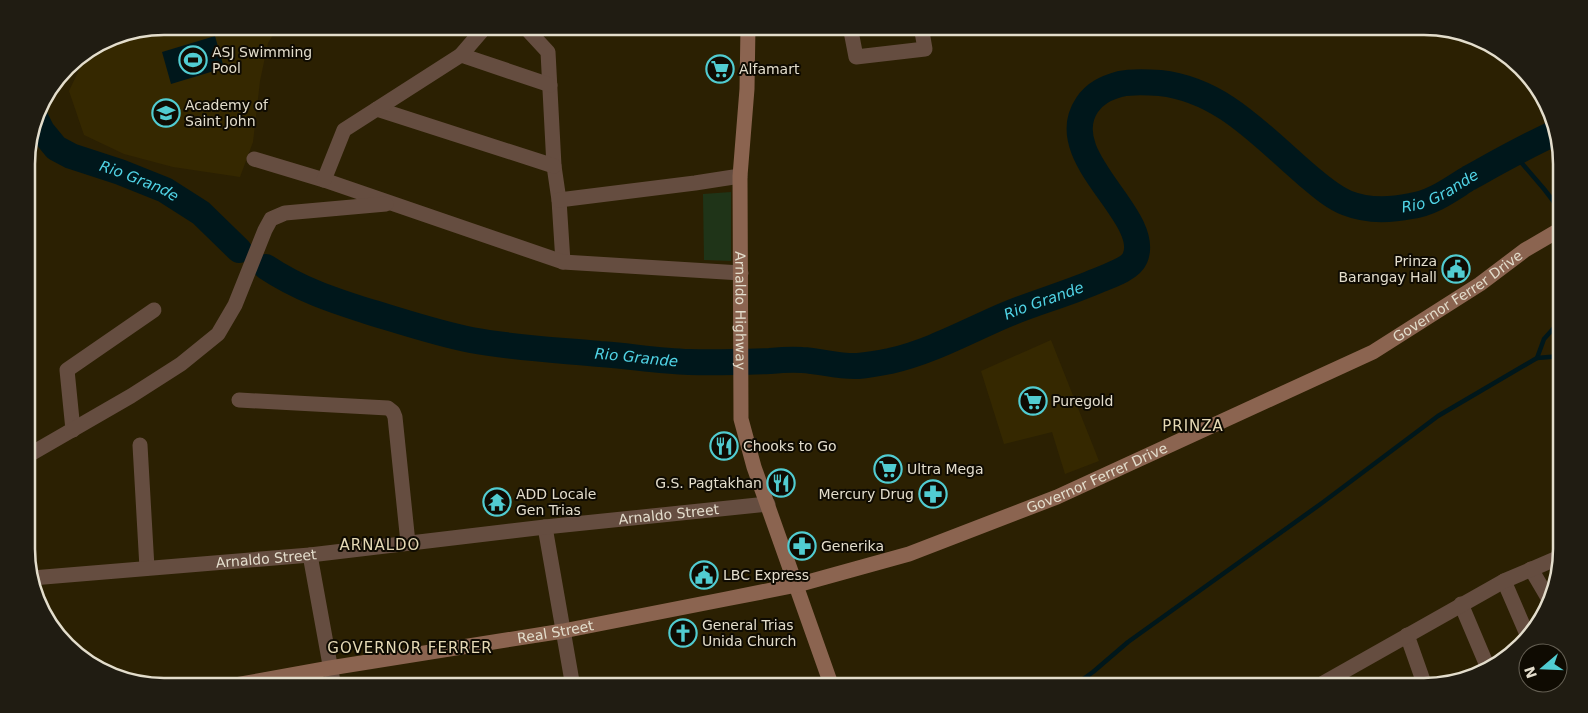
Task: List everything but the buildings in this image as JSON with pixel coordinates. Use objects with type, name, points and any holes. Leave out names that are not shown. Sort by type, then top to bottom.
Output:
[{"type":"main road","name":"Arnaldo Highway","points":[[748,35],[740,176],[740,418],[749,452],[829,678]]},
{"type":"main road","name":"Governor Ferrer Drive","points":[[797,585],[909,554],[1047,500],[1312,382],[1373,352],[1480,284],[1525,250],[1553,234]]},
{"type":"main road","name":"Real Street","points":[[274,678],[563,631],[797,585]]},
{"type":"street","points":[[324,180],[344,130],[461,55],[478,35]]},
{"type":"street","points":[[532,35],[548,52],[554,166],[564,262]]},
{"type":"street","points":[[852,35],[856,57],[925,49],[923,35]]},
{"type":"street","points":[[461,55],[550,85]]},
{"type":"street","points":[[377,109],[554,166]]},
{"type":"street","points":[[254,159],[324,180],[564,262],[741,273]]},
{"type":"street","points":[[559,200],[740,176]]},
{"type":"street","points":[[35,451],[181,364],[218,334],[230,315],[265,230],[272,219],[285,213],[392,203]]},
{"type":"street","points":[[72,430],[67,370],[154,310]]},
{"type":"street","points":[[239,400],[388,408],[393,412],[396,423],[408,543]]},
{"type":"street","points":[[140,445],[148,568]]},
{"type":"street","name":"Arnaldo Street","points":[[38,577],[310,555],[545,527],[768,504]]},
{"type":"street","points":[[545,527],[571,678]]},
{"type":"street","points":[[310,555],[332,678]]},
{"type":"street","points":[[1332,678],[1504,581],[1552,560]]},
{"type":"street","points":[[1531,569],[1545,593]]},
{"type":"street","points":[[1504,581],[1525,629]]},
{"type":"street","points":[[1461,604],[1486,663]]},
{"type":"street","points":[[1407,635],[1421,678]]},
{"type":"shaded area","name":"Academy of Saint John","points":[[155,35],[273,35],[268,43],[260,81],[253,142],[240,177],[173,167],[124,154],[84,135],[69,91],[81,66],[85,62],[107,48],[139,37]]},
{"type":"shaded area","name":"Puregold","points":[[1051,340],[1099,461],[1065,474],[1052,432],[1004,444],[981,371]]},
{"type":"green space","points":[[731,192],[731,261],[704,260],[703,194]]},
{"type":"water","name":"ASJ Swimming Pool","points":[[215,36],[224,68],[171,84],[162,52]]},
{"type":"waterway","name":"Rio Grande","points":[[266,267],[303,288],[342,303],[433,331],[487,343],[678,361],[794,360],[844,366],[862,366],[890,361],[934,347],[1014,311],[1123,270],[1132,262],[1135,258],[1137,242],[1130,224],[1092,165],[1082,145],[1080,125],[1090,101],[1101,92],[1115,86],[1135,82],[1160,83],[1183,87],[1203,95],[1222,105],[1258,131],[1331,194],[1347,203],[1371,209],[1395,208],[1427,202],[1512,154],[1550,135]]},
{"type":"waterway","name":"Rio Grande","points":[[40,128],[56,148],[71,156],[120,172],[165,190],[201,213],[239,250]]},
{"type":"waterway","points":[[1514,154],[1553,201]]},
{"type":"waterway","points":[[1537,358],[1544,339],[1553,329]]},
{"type":"waterway","points":[[1085,678],[1128,642],[1322,503],[1438,416],[1537,358],[1553,357]]},
{"type":"place","name":"ASJ Swimming Pool","points":[[193,60]]},
{"type":"place","name":"Alfamart","points":[[720,69]]},
{"type":"place","name":"Academy of Saint John","points":[[166,113]]},
{"type":"place","name":"Prinza Barangay Hall","points":[[1456,269]]},
{"type":"place","name":"Puregold","points":[[1033,401]]},
{"type":"place","name":"Chooks to Go","points":[[724,446]]},
{"type":"place","name":"Ultra Mega","points":[[888,469]]},
{"type":"place","name":"G.S. Pagtakhan","points":[[781,483]]},
{"type":"place","name":"Mercury Drug","points":[[933,494]]},
{"type":"place","name":"ADD Locale Gen Trias","points":[[497,502]]},
{"type":"place","name":"Generika","points":[[802,546]]},
{"type":"place","name":"LBC Express","points":[[704,575]]},
{"type":"place","name":"General Trias Unida Church","points":[[683,633]]},
{"type":"district","name":"PRINZA","points":[[1193,426]]},
{"type":"district","name":"ARNALDO","points":[[380,545]]},
{"type":"district","name":"GOVERNOR FERRER","points":[[410,648]]}]
